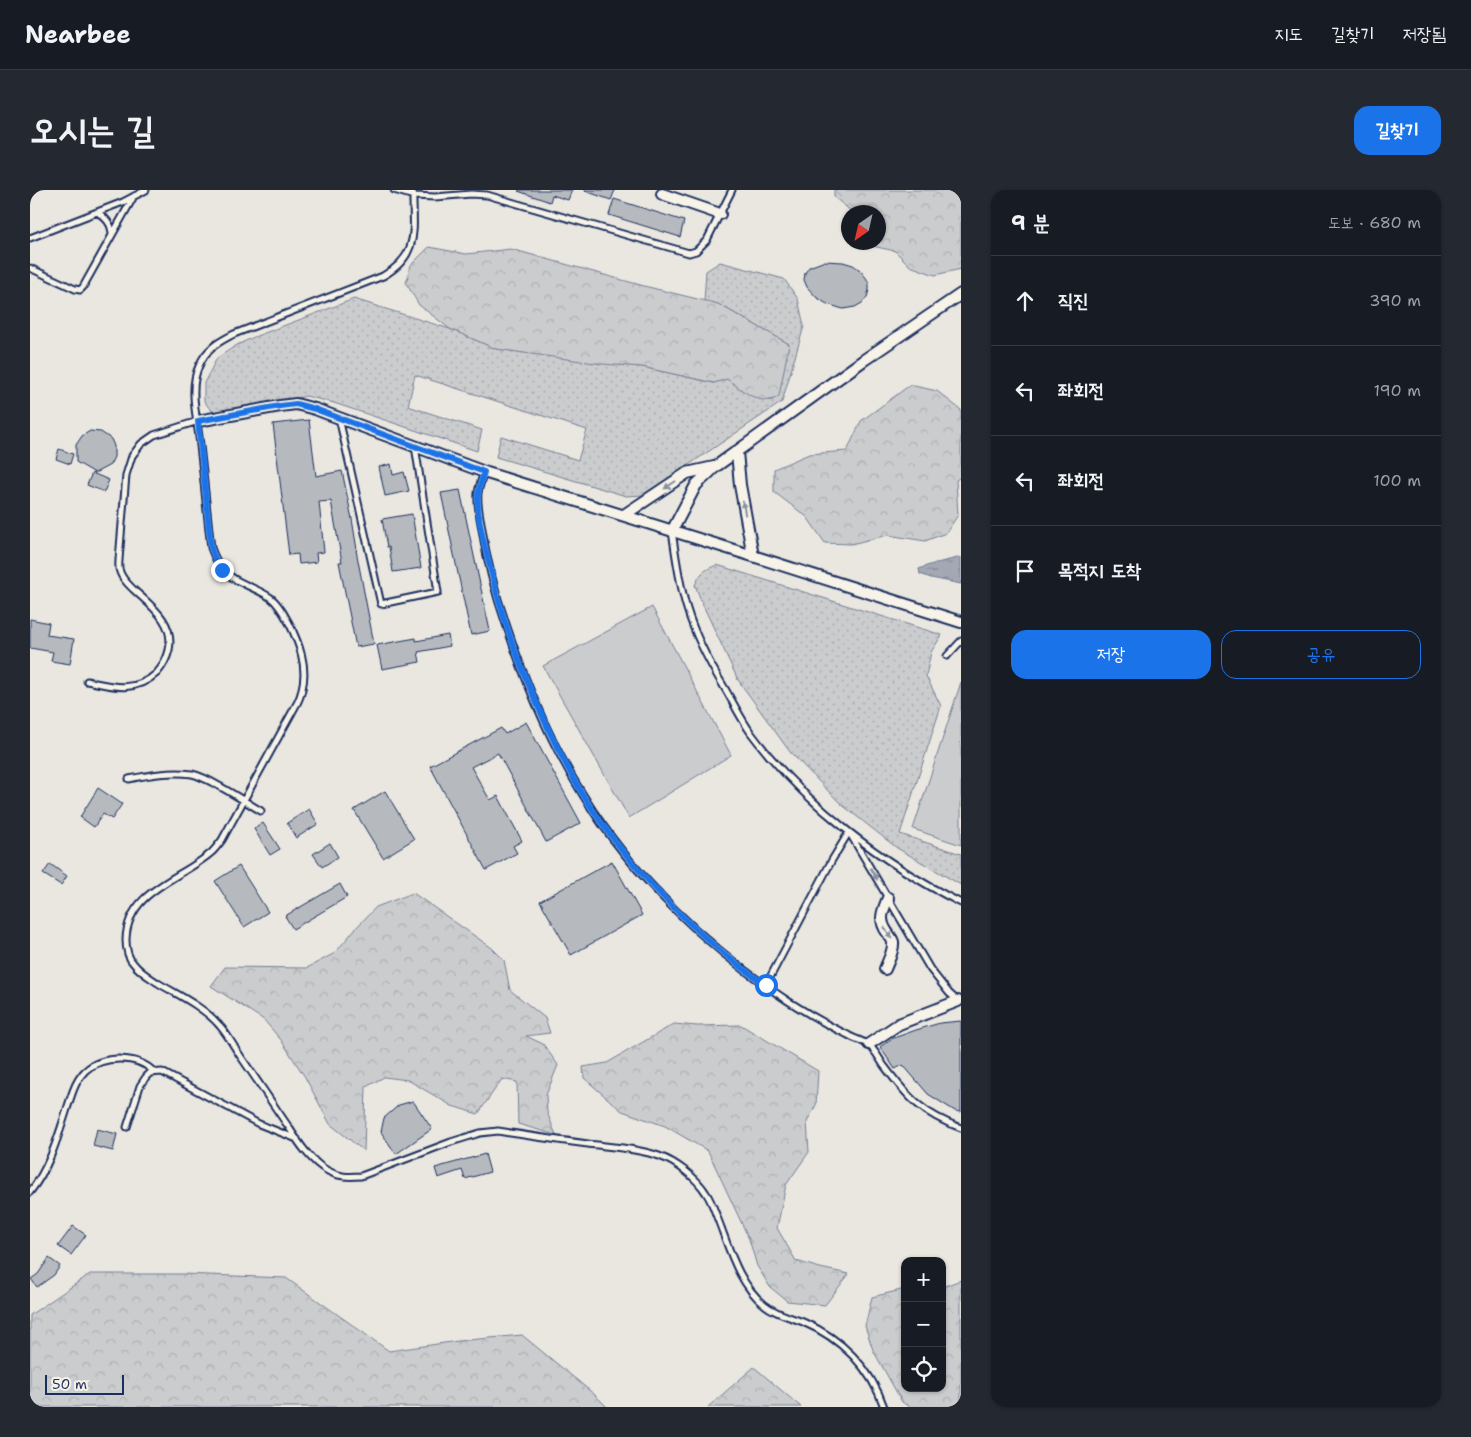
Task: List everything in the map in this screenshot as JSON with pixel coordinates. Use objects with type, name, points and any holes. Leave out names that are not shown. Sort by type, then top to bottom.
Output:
[{"type":"street","points":[[662,194],[720,214]]},
{"type":"street","points":[[672,530],[696,485],[715,466],[961,294]]},
{"type":"street","points":[[198,421],[296,404],[315,409],[484,472],[961,622]]},
{"type":"street","points":[[737,452],[740,485],[753,556]]},
{"type":"street","points":[[624,516],[687,473],[715,466]]},
{"type":"street","points":[[884,969],[893,943],[883,926],[881,918],[888,898]]},
{"type":"street","points":[[869,1044],[899,1024],[960,1003]]},
{"type":"lane","points":[[30,238],[97,212],[146,190]]},
{"type":"lane","points":[[394,190],[435,197],[471,194],[487,195],[689,253],[696,252],[707,240],[732,190]]},
{"type":"lane","points":[[413,193],[413,237],[410,248],[391,272],[234,334],[218,342],[206,352],[198,367],[194,381],[194,394],[211,548],[222,570],[232,578],[260,590],[274,600],[281,609],[292,628],[300,648],[304,678],[302,690],[295,707],[222,840],[213,851],[161,884],[141,902],[128,926],[126,950],[133,964],[144,974],[202,1010],[220,1025],[297,1139],[319,1165],[336,1175],[347,1177],[360,1176],[451,1142],[480,1133],[498,1132],[626,1149],[659,1156],[677,1165],[706,1193],[740,1276],[753,1293],[765,1305],[780,1314],[804,1323],[834,1338],[852,1354],[875,1386],[884,1407]]},
{"type":"lane","points":[[30,268],[75,290],[80,290],[134,196]]},
{"type":"lane","points":[[97,212],[108,221],[111,226],[112,235]]},
{"type":"lane","points":[[339,418],[381,604],[438,592],[415,446]]},
{"type":"lane","points":[[87,681],[115,687],[131,686],[148,680],[160,670],[168,658],[171,643],[168,626],[162,615],[127,583],[120,571],[119,560],[126,476],[132,456],[141,444],[154,435],[198,421]]},
{"type":"lane","points":[[484,472],[478,492],[484,541],[499,604],[520,665],[562,756],[583,795],[610,835],[644,876],[721,952],[820,1021],[869,1044],[903,1090],[920,1107],[935,1117],[961,1128]]},
{"type":"lane","points":[[672,530],[687,610],[714,670],[751,732],[789,779],[849,832],[908,873],[961,903]]},
{"type":"lane","points":[[948,656],[961,641]]},
{"type":"lane","points":[[129,780],[166,774],[194,775],[261,811]]},
{"type":"lane","points":[[766,985],[832,860],[849,832]]},
{"type":"lane","points":[[849,832],[930,969],[960,1003]]},
{"type":"lane","points":[[30,1192],[47,1166],[77,1080],[86,1070],[96,1064],[109,1060],[120,1060],[136,1062],[147,1066],[154,1072]]},
{"type":"lane","points":[[127,1127],[142,1082],[150,1073],[162,1072],[259,1124],[297,1139]]},
{"type":"green space","points":[[834,190],[961,190],[961,269],[935,275],[910,266],[895,251],[886,249],[886,205],[844,205],[834,197]]},
{"type":"green space","points":[[429,247],[466,254],[511,249],[644,286],[718,304],[789,344],[779,396],[766,400],[759,399],[727,379],[714,383],[642,367],[602,364],[496,349],[450,329],[419,305],[406,283],[411,265]]},
{"type":"green space","points":[[720,262],[784,279],[798,299],[804,326],[782,402],[644,495],[626,496],[496,457],[501,436],[578,460],[587,430],[415,375],[408,406],[482,430],[477,451],[334,403],[306,396],[267,405],[216,412],[210,409],[204,401],[204,383],[217,358],[254,337],[354,299],[450,329],[496,349],[642,367],[714,383],[727,379],[755,397],[773,400],[789,344],[718,304],[704,301],[706,271]]},
{"type":"green space","points":[[910,385],[937,391],[961,410],[961,477],[956,480],[958,515],[946,533],[925,541],[888,535],[851,544],[825,543],[807,517],[774,492],[774,469],[809,454],[847,451],[861,421]]},
{"type":"green space","points":[[717,565],[942,635],[931,652],[926,676],[941,706],[900,834],[961,854],[961,885],[897,848],[841,804],[790,752],[738,680],[702,603],[695,585],[703,572]]},
{"type":"green space","points":[[652,607],[731,755],[629,818],[543,666]]},
{"type":"green space","points":[[961,682],[961,845],[913,829]]},
{"type":"green space","points":[[413,893],[492,948],[504,960],[510,990],[545,1018],[550,1033],[526,1036],[543,1044],[558,1065],[546,1095],[547,1112],[556,1135],[518,1124],[517,1082],[502,1079],[478,1114],[452,1106],[408,1080],[384,1077],[366,1087],[364,1151],[330,1124],[305,1077],[281,1040],[264,1020],[211,986],[225,967],[307,968],[335,953],[376,907]]},
{"type":"green space","points":[[674,1024],[697,1026],[741,1025],[818,1071],[816,1105],[807,1122],[809,1152],[786,1185],[777,1228],[796,1261],[849,1274],[825,1305],[787,1301],[770,1287],[757,1266],[749,1239],[708,1151],[665,1126],[622,1111],[584,1078],[583,1067],[607,1063]]},
{"type":"green space","points":[[90,1274],[182,1274],[286,1278],[389,1351],[458,1341],[522,1335],[607,1407],[30,1407],[30,1315]]},
{"type":"green space","points":[[961,1280],[961,1407],[910,1407],[902,1402],[873,1350],[865,1326],[872,1297],[901,1290],[901,1392],[946,1392],[946,1286]]},
{"type":"green space","points":[[754,1367],[801,1407],[708,1407]]},
{"type":"water","points":[[961,557],[961,584],[920,574],[919,569]]},
{"type":"building","points":[[519,190],[572,190],[568,200],[552,195],[550,202]]},
{"type":"building","points":[[585,190],[615,190],[611,200]]},
{"type":"building","points":[[614,199],[684,221],[680,237],[609,215]]},
{"type":"building","points":[[825,261],[843,262],[853,265],[860,270],[869,284],[867,297],[862,303],[855,307],[843,309],[827,304],[816,297],[807,287],[804,280],[805,273],[809,267]]},
{"type":"building","points":[[309,420],[316,476],[342,471],[374,644],[356,647],[339,562],[342,562],[331,501],[319,502],[324,552],[316,553],[317,562],[299,564],[298,554],[289,555],[273,424]]},
{"type":"building","points":[[90,431],[101,432],[111,439],[114,446],[114,457],[110,465],[95,473],[76,462],[76,445],[82,436]]},
{"type":"building","points":[[59,449],[73,454],[70,464],[56,459]]},
{"type":"building","points":[[391,464],[393,475],[404,472],[409,491],[385,496],[379,467]]},
{"type":"building","points":[[92,473],[109,480],[104,492],[87,485]]},
{"type":"building","points":[[460,490],[490,631],[471,635],[441,493]]},
{"type":"building","points":[[412,514],[421,568],[393,572],[382,519]]},
{"type":"building","points":[[30,619],[49,623],[47,635],[74,639],[70,664],[51,661],[53,652],[30,648]]},
{"type":"building","points":[[448,635],[450,646],[418,652],[420,662],[382,669],[377,645]]},
{"type":"building","points":[[526,722],[581,823],[546,842],[498,753],[471,767],[490,800],[498,796],[522,841],[513,846],[517,853],[486,870],[430,766],[501,728],[505,734]]},
{"type":"building","points":[[98,788],[122,804],[112,819],[103,814],[94,827],[80,817]]},
{"type":"building","points":[[385,791],[414,839],[383,858],[354,810]]},
{"type":"building","points":[[309,809],[318,824],[296,838],[287,823]]},
{"type":"building","points":[[263,823],[280,849],[270,855],[254,829]]},
{"type":"building","points":[[330,843],[338,857],[322,867],[313,854]]},
{"type":"building","points":[[612,861],[642,915],[571,955],[540,901]]},
{"type":"building","points":[[50,864],[67,876],[61,885],[43,874]]},
{"type":"building","points":[[239,866],[268,912],[244,927],[215,881]]},
{"type":"building","points":[[340,884],[347,897],[293,929],[285,916]]},
{"type":"building","points":[[961,1021],[961,1112],[955,1111],[928,1094],[903,1065],[895,1069],[880,1047],[891,1039],[916,1030],[940,1023]]},
{"type":"building","points":[[413,1101],[432,1129],[396,1154],[381,1132],[384,1118],[399,1105]]},
{"type":"building","points":[[97,1129],[117,1134],[113,1151],[93,1146]]},
{"type":"building","points":[[485,1154],[490,1172],[465,1179],[462,1170],[438,1178],[435,1168]]},
{"type":"building","points":[[73,1226],[86,1235],[71,1255],[58,1246]]},
{"type":"building","points":[[49,1258],[60,1266],[54,1275],[37,1287],[31,1279],[38,1274]]},
{"type":"route","points":[[222,570],[211,548],[198,421],[296,404],[315,409],[484,472],[478,492],[478,504],[484,541],[499,604],[520,665],[535,701],[583,795],[610,835],[644,876],[721,952],[766,985]]}]
